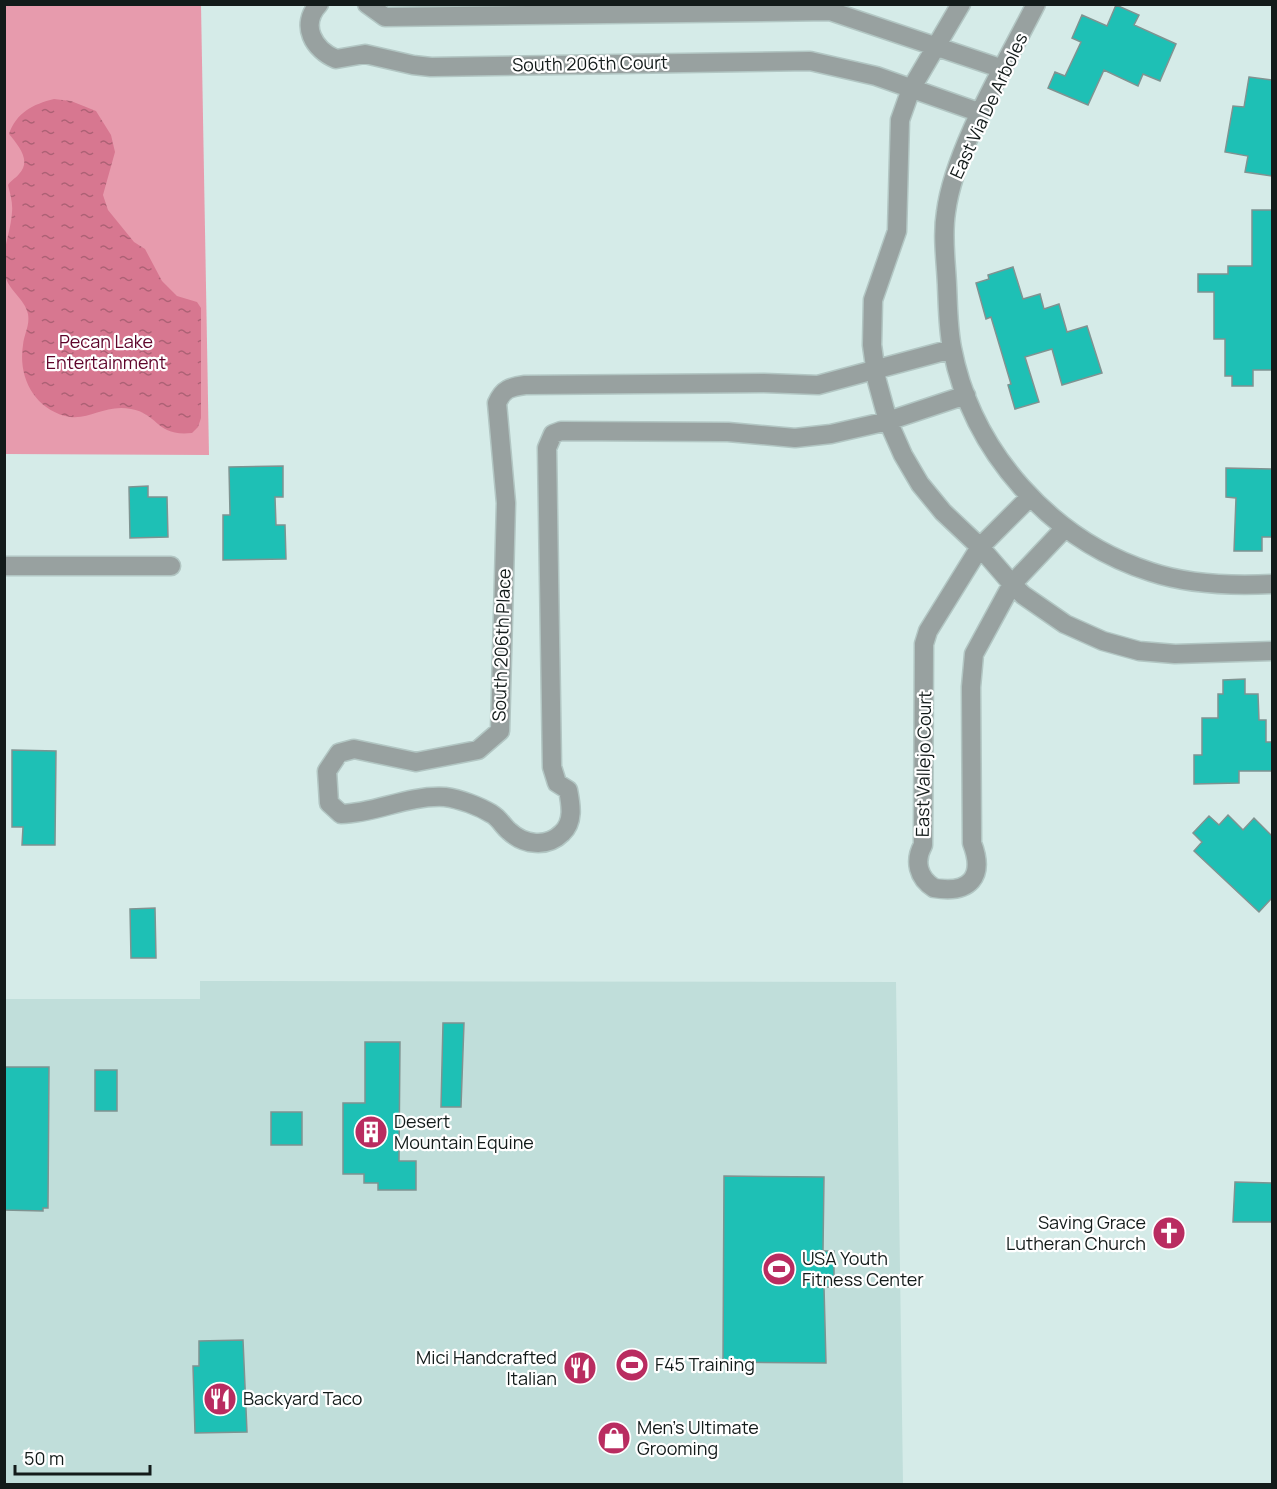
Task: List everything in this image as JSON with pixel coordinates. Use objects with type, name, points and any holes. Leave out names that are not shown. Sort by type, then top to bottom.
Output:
[{"type":"street","name":"South 206th Court","points":[[319,4],[310,21],[310,33],[315,46],[336,59],[365,54],[431,67],[810,62],[850,69],[981,113]]},
{"type":"street","points":[[367,4],[385,18],[831,11],[1003,69]]},
{"type":"street","points":[[961,4],[911,89],[900,120],[897,231],[873,300],[872,345],[875,370],[888,421],[920,484],[943,512],[980,547],[1023,595],[1065,624],[1103,641],[1139,651],[1175,654],[1272,651]]},
{"type":"street","name":"East Via De Arboles","points":[[1036,4],[981,113],[955,174],[946,213],[945,259],[952,349],[966,395],[991,447],[1030,497],[1064,528],[1119,560],[1151,573],[1216,584],[1272,584]]},
{"type":"street","points":[[875,370],[952,349]]},
{"type":"street","name":"South 206th Place","points":[[875,370],[818,385],[764,383],[525,385],[510,387],[502,392],[497,403],[506,503],[500,731],[478,750],[416,762],[354,749],[339,753],[327,771],[329,803],[341,814],[390,806],[404,799],[445,797],[464,801],[494,815],[510,833],[539,845],[555,840],[568,828],[572,807],[568,790],[557,783],[552,767],[547,448],[553,434],[561,431],[728,432],[795,438],[831,434],[888,421]]},
{"type":"street","points":[[888,421],[966,395]]},
{"type":"street","name":"East Vallejo Court","points":[[1030,497],[980,547],[928,631],[924,644],[923,845],[917,864],[923,879],[934,888],[961,887],[968,884],[977,871],[978,864],[972,843],[971,666],[993,616],[1012,584],[1064,528]]},
{"type":"street","points":[[4,566],[171,566]]},
{"type":"shaded area","points":[[200,981],[896,982],[903,1484],[5,1484],[4,999],[200,999]]},
{"type":"green space","name":"Pecan Lake Entertainment","points":[[5,5],[201,5],[209,455],[5,454]]},
{"type":"water","points":[[54,99],[71,101],[96,111],[111,135],[115,152],[103,195],[108,210],[134,242],[145,249],[162,281],[177,296],[197,302],[201,308],[201,418],[198,427],[192,433],[171,432],[147,415],[131,409],[112,409],[82,417],[65,416],[44,405],[30,389],[22,357],[28,314],[24,304],[7,280],[4,267],[12,209],[8,185],[23,169],[24,164],[22,153],[9,134],[16,120],[26,110]]},
{"type":"building","points":[[1116,5],[1139,15],[1134,25],[1176,44],[1160,81],[1143,74],[1138,86],[1104,70],[1088,105],[1048,88],[1055,72],[1065,76],[1081,42],[1072,38],[1082,15],[1107,26]]},
{"type":"building","points":[[1249,77],[1272,80],[1272,176],[1245,172],[1248,156],[1225,152],[1233,106],[1244,107]]},
{"type":"building","points":[[1252,210],[1272,210],[1272,370],[1253,370],[1253,386],[1232,386],[1232,376],[1225,376],[1225,339],[1214,339],[1214,292],[1198,292],[1198,274],[1228,274],[1228,266],[1252,266]]},
{"type":"building","points":[[1013,267],[1023,299],[1040,294],[1044,309],[1059,304],[1067,332],[1087,326],[1102,373],[1062,385],[1052,349],[1025,357],[1039,402],[1015,409],[1008,385],[1011,384],[991,317],[986,319],[976,283],[989,279],[988,275]]},
{"type":"building","points":[[283,466],[283,497],[275,497],[276,525],[285,525],[286,559],[223,560],[223,515],[230,515],[229,467]]},
{"type":"building","points":[[1226,468],[1272,469],[1272,537],[1262,537],[1262,551],[1234,551],[1236,498],[1226,497]]},
{"type":"building","points":[[148,486],[148,497],[167,497],[168,537],[130,538],[129,487]]},
{"type":"building","points":[[1245,679],[1245,694],[1258,694],[1259,720],[1266,720],[1266,742],[1272,742],[1272,771],[1239,771],[1239,783],[1194,784],[1194,755],[1202,755],[1202,718],[1218,718],[1218,694],[1223,694],[1223,680]]},
{"type":"building","points":[[12,750],[56,751],[55,845],[22,845],[23,827],[12,827]]},
{"type":"building","points":[[1228,815],[1243,830],[1254,818],[1272,836],[1272,898],[1259,912],[1194,851],[1202,842],[1193,833],[1209,816],[1219,825]]},
{"type":"building","points":[[155,908],[156,958],[131,958],[130,909]]},
{"type":"building","points":[[443,1023],[464,1023],[461,1107],[441,1107]]},
{"type":"building","name":"Desert Mountain Equine","points":[[365,1042],[400,1042],[399,1161],[416,1161],[416,1190],[378,1190],[378,1183],[364,1183],[364,1174],[343,1174],[343,1103],[365,1103]]},
{"type":"building","points":[[4,1067],[49,1067],[48,1208],[43,1208],[43,1211],[4,1210]]},
{"type":"building","points":[[95,1070],[117,1070],[117,1111],[95,1111]]},
{"type":"building","points":[[271,1112],[302,1112],[302,1145],[271,1145]]},
{"type":"building","name":"USA Youth Fitness Center","points":[[724,1176],[824,1177],[823,1251],[834,1251],[834,1287],[824,1287],[826,1363],[723,1362]]},
{"type":"building","points":[[1235,1182],[1272,1183],[1272,1222],[1233,1222]]},
{"type":"building","name":"Backyard Taco","points":[[243,1340],[247,1432],[195,1433],[193,1366],[199,1366],[199,1341]]},
{"type":"place","name":"Desert Mountain Equine","points":[[371,1132]]},
{"type":"place","name":"Saving Grace Lutheran Church","points":[[1169,1233]]},
{"type":"place","name":"USA Youth Fitness Center","points":[[779,1269]]},
{"type":"place","name":"F45 Training","points":[[632,1365]]},
{"type":"place","name":"Mici Handcrafted Italian","points":[[580,1368]]},
{"type":"place","name":"Backyard Taco","points":[[220,1399]]},
{"type":"place","name":"Men's Ultimate Grooming","points":[[614,1438]]}]
